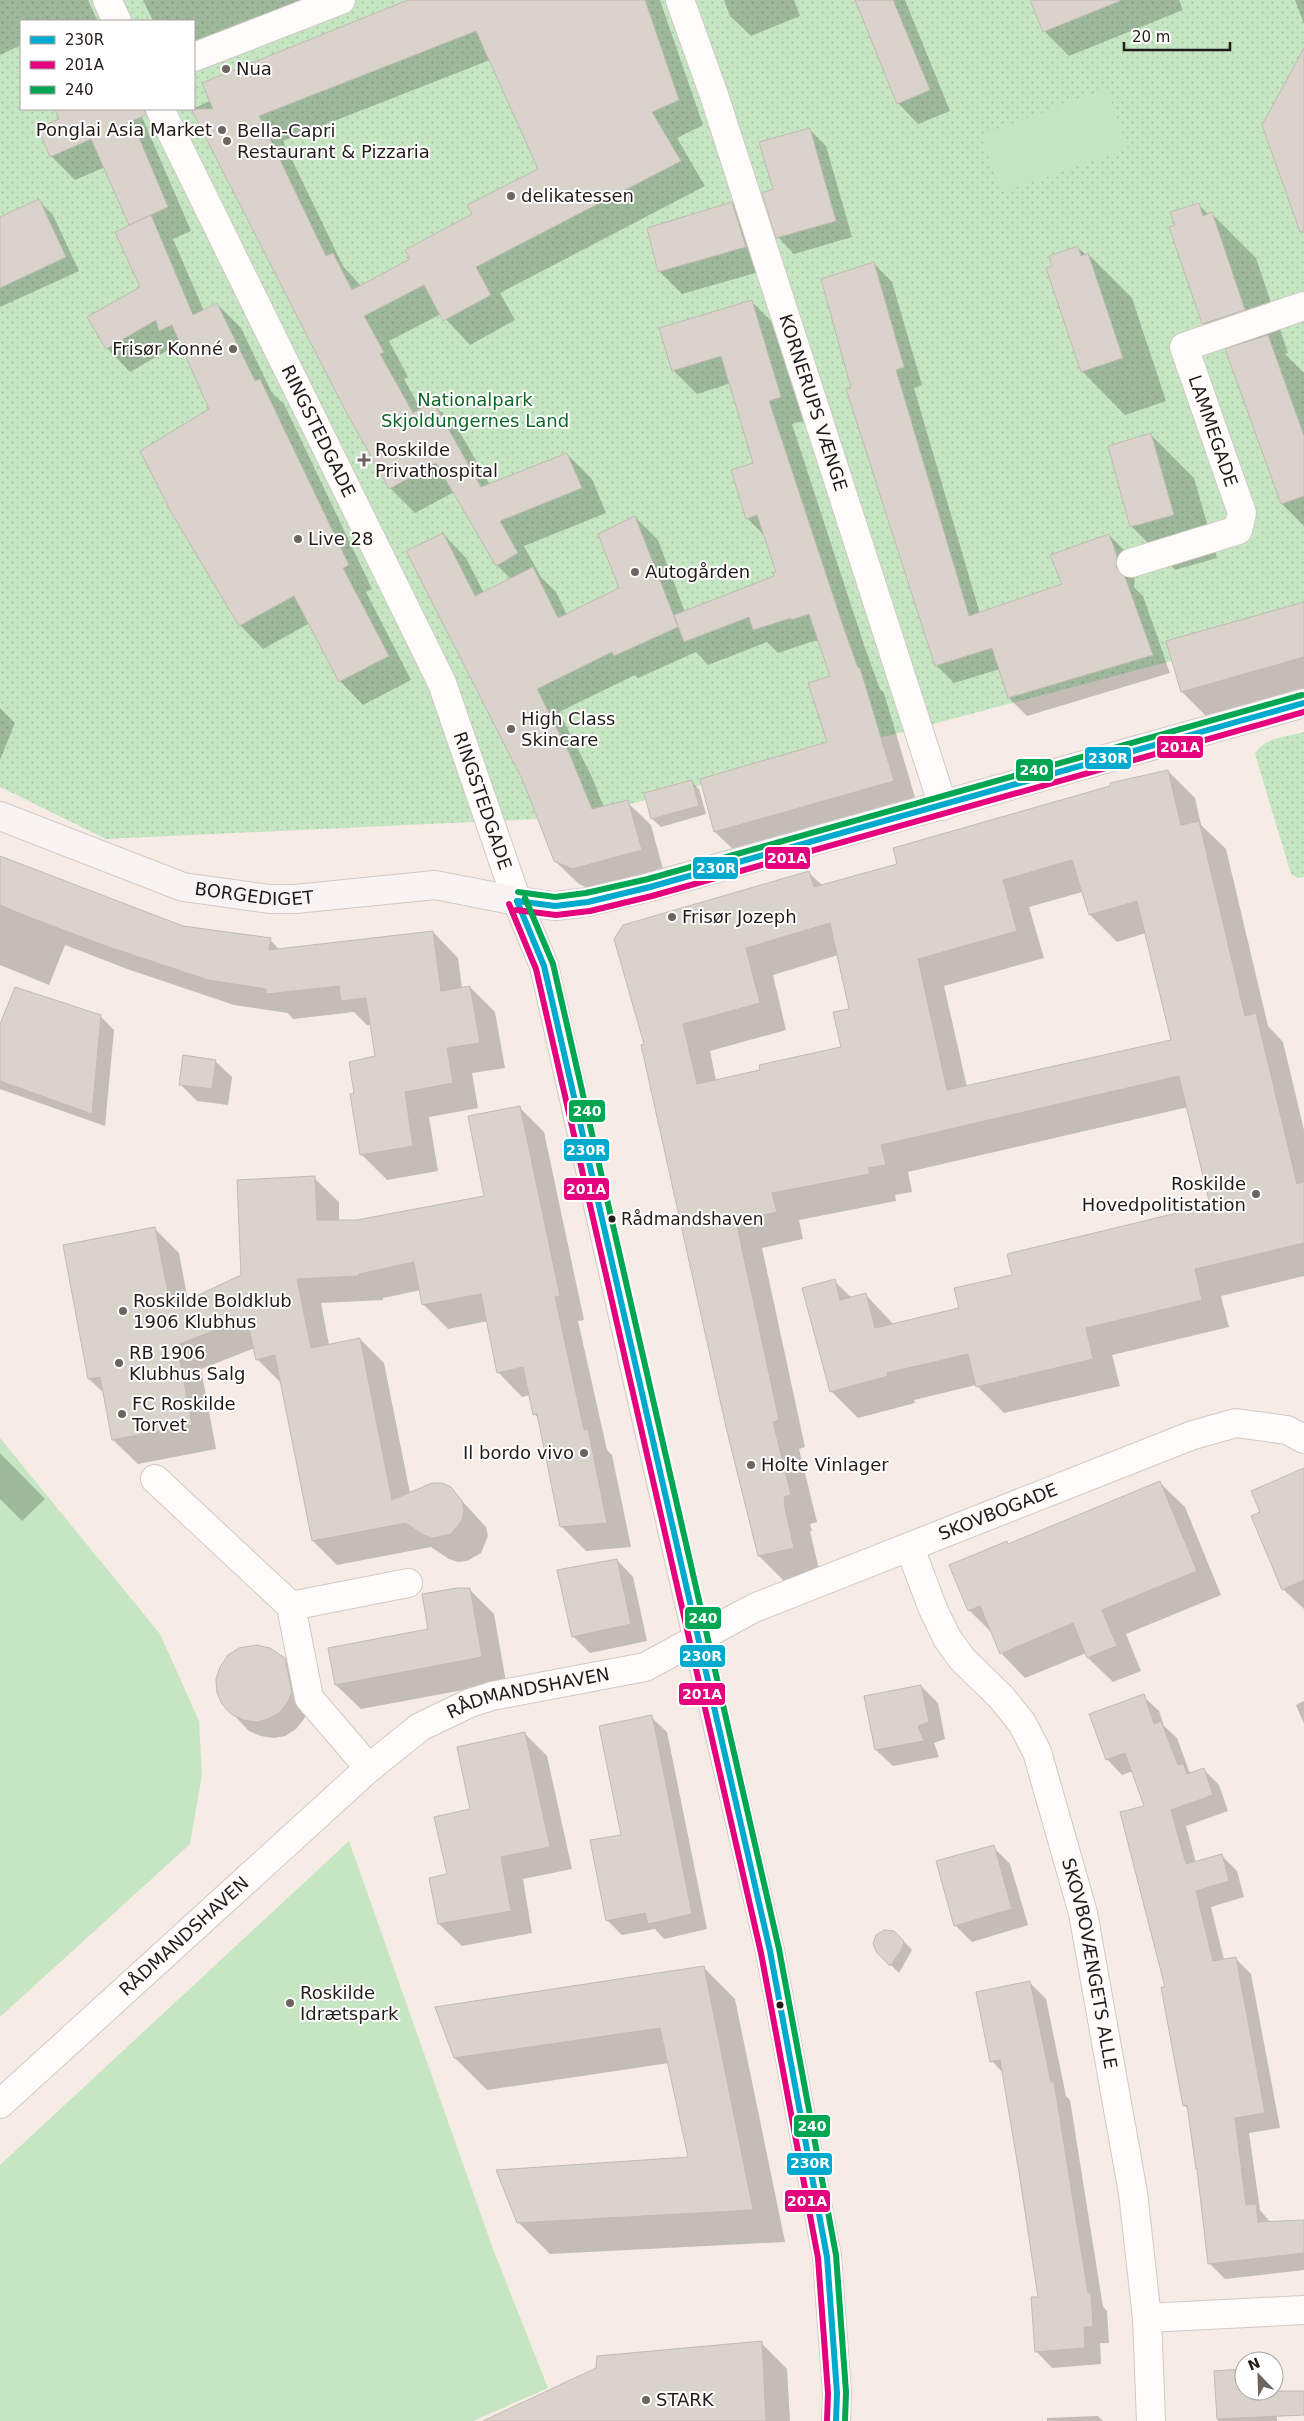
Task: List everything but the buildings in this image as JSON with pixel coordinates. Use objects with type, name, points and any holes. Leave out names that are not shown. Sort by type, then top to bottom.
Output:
[{"type":"street","points":[[107,0],[117,20]]},
{"type":"street","points":[[195,57],[341,0]]},
{"type":"street","name":"KORNERUPS VÆNGE","points":[[680,0],[714,95],[943,806]]},
{"type":"street","name":"RINGSTEDGADE","points":[[160,110],[442,683],[517,901],[544,966],[770,1951],[826,2250],[837,2393],[836,2421]]},
{"type":"street","name":"LAMMEGADE","points":[[1131,563],[1238,530],[1242,514],[1184,347],[1304,306]]},
{"type":"street","name":"BORGEDIGET","points":[[0,816],[182,887],[270,899],[295,899],[436,885],[517,901],[555,906],[588,902],[650,887],[1304,703]]},
{"type":"street","name":"SKOVBOGADE","points":[[697,1637],[754,1608],[1193,1435],[1236,1423],[1287,1430],[1304,1439]]},
{"type":"street","points":[[155,1479],[291,1606],[309,1698],[369,1768]]},
{"type":"street","name":"SKOVBOVÆNGETS ALLE","points":[[910,1548],[933,1609],[947,1638],[962,1659],[1001,1697],[1022,1723],[1037,1752],[1083,1913],[1133,2193],[1147,2318],[1151,2421]]},
{"type":"street","points":[[291,1606],[408,1583]]},
{"type":"street","name":"RÅDMANDSHAVEN","points":[[0,2104],[369,1768],[420,1727],[470,1703],[492,1696],[645,1667],[697,1637]]},
{"type":"street","points":[[1147,2318],[1304,2310]]},
{"type":"green space","name":"Nationalpark Skjoldungernes Land","points":[[0,0],[1304,0],[1304,626],[581,817],[106,839],[0,787]]},
{"type":"green space","points":[[1107,89],[1128,149],[1002,192],[981,135]]},
{"type":"green space","points":[[1304,732],[1304,877],[1298,878],[1291,874],[1255,754],[1264,744],[1270,741]]},
{"type":"green space","points":[[0,1438],[160,1634],[199,1721],[202,1775],[190,1844],[0,2017]]},
{"type":"green space","name":"Roskilde Idrætspark","points":[[349,1841],[493,2249],[548,2388],[473,2421],[0,2421],[0,2165]]},
{"type":"transit line","name":"240","points":[[518,892],[555,897],[586,893],[648,879],[1302,695]]},
{"type":"transit line","name":"230R","points":[[517,901],[555,906],[588,902],[650,887],[1304,703]]},
{"type":"transit line","name":"201A","points":[[516,910],[556,915],[590,911],[652,896],[1304,712]]},
{"type":"transit line","name":"240","points":[[525,898],[553,964],[779,1949],[836,2255],[846,2392],[845,2421]]},
{"type":"transit line","name":"230R","points":[[517,901],[544,966],[770,1951],[827,2257],[837,2393],[836,2421]]},
{"type":"transit line","name":"201A","points":[[509,904],[536,969],[761,1953],[818,2258],[828,2393],[827,2421]]},
{"type":"place","name":"Nua","points":[[226,69]]},
{"type":"place","name":"Ponglai Asia Market","points":[[222,130]]},
{"type":"place","name":"Bella-Capri Restaurant & Pizzaria","points":[[227,141]]},
{"type":"place","name":"delikatessen","points":[[511,196]]},
{"type":"place","name":"Frisør Konné","points":[[233,349]]},
{"type":"place","name":"Roskilde Privathospital","points":[[364,460]]},
{"type":"place","name":"Live 28","points":[[298,539]]},
{"type":"place","name":"Autogården","points":[[635,572]]},
{"type":"place","name":"High Class Skincare","points":[[511,729]]},
{"type":"place","name":"Frisør Jozeph","points":[[672,917]]},
{"type":"place","name":"Roskilde Hovedpolitistation","points":[[1256,1194]]},
{"type":"place","name":"Rådmandshaven","points":[[612,1219]]},
{"type":"place","name":"Roskilde Boldklub 1906 Klubhus","points":[[123,1311]]},
{"type":"place","name":"RB 1906 Klubhus Salg","points":[[119,1363]]},
{"type":"place","name":"FC Roskilde Torvet","points":[[122,1414]]},
{"type":"place","name":"Il bordo vivo","points":[[584,1453]]},
{"type":"place","name":"Holte Vinlager","points":[[751,1465]]},
{"type":"place","name":"Roskilde Idrætspark","points":[[290,2003]]},
{"type":"place","name":"STARK","points":[[646,2400]]}]
